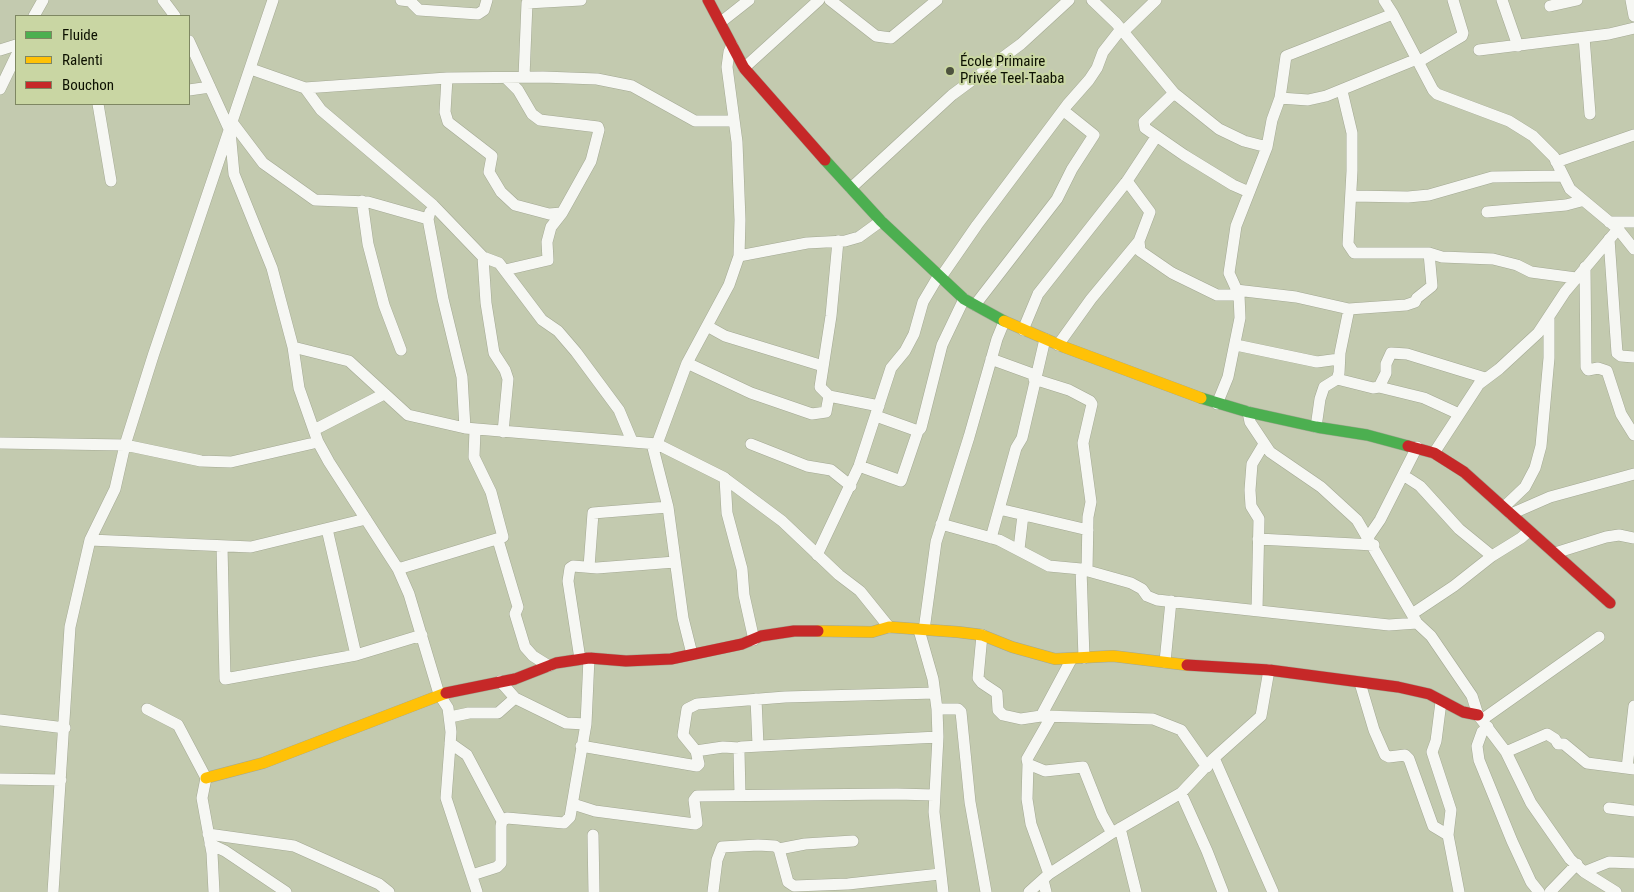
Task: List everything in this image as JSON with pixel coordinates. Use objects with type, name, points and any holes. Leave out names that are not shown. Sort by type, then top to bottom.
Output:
[{"type":"street","points":[[35,15],[44,0]]},
{"type":"street","points":[[164,0],[174,15]]},
{"type":"street","points":[[53,892],[70,627],[90,540],[115,489],[125,445],[273,0]]},
{"type":"street","points":[[401,0],[410,1],[420,10],[478,14],[484,10],[486,0]]},
{"type":"street","points":[[524,77],[526,4],[581,0]]},
{"type":"street","points":[[708,0],[744,68],[818,154],[881,221],[964,298],[1004,322],[1058,345],[1147,377],[1189,395],[1248,412],[1316,427],[1367,435],[1418,447],[1434,453],[1464,472],[1610,603]]},
{"type":"street","points":[[721,22],[749,0]]},
{"type":"street","points":[[744,68],[819,0]]},
{"type":"street","points":[[830,0],[876,36],[891,38],[937,0]]},
{"type":"street","points":[[851,188],[952,95],[1021,44],[1069,0]]},
{"type":"street","points":[[1092,0],[1168,83],[1174,93],[1220,129],[1244,141],[1267,147]]},
{"type":"street","points":[[818,555],[860,466],[891,368],[905,352],[914,334],[923,302],[977,225],[1097,68],[1103,52],[1122,31],[1156,0]]},
{"type":"street","points":[[1384,0],[1437,94],[1509,121],[1533,136],[1556,162],[1570,189],[1581,201],[1613,226],[1634,250]]},
{"type":"street","points":[[1280,98],[1308,100],[1342,91],[1418,61],[1462,36],[1463,33],[1453,0]]},
{"type":"street","points":[[1502,0],[1518,46]]},
{"type":"street","points":[[1550,6],[1577,0]]},
{"type":"street","points":[[1631,0],[1634,16]]},
{"type":"street","points":[[1217,404],[1228,377],[1240,318],[1237,292],[1229,273],[1236,226],[1267,147],[1272,120],[1280,98],[1286,56],[1393,14]]},
{"type":"street","points":[[1479,50],[1584,37],[1634,28]]},
{"type":"street","points":[[1584,37],[1590,114]]},
{"type":"street","points":[[190,43],[210,87],[231,126],[263,164],[315,200],[362,201],[428,219]]},
{"type":"street","points":[[0,50],[15,45]]},
{"type":"street","points":[[692,654],[675,562],[668,507],[654,444],[688,363],[729,285],[739,256],[740,210],[734,121],[727,67],[732,45]]},
{"type":"street","points":[[0,89],[15,58]]},
{"type":"street","points":[[251,69],[305,88],[447,78],[524,77],[596,79],[632,86],[695,121],[734,121]]},
{"type":"street","points":[[447,78],[445,112],[448,122],[492,156],[489,172],[501,192],[515,205],[549,214],[562,213]]},
{"type":"street","points":[[505,270],[548,260],[548,236],[551,227],[562,213],[591,161],[598,126],[540,120],[532,114],[518,90],[506,78]]},
{"type":"street","points":[[190,90],[210,87]]},
{"type":"street","points":[[305,88],[321,110],[433,205],[483,257],[499,263],[542,320],[558,331],[620,410],[632,441]]},
{"type":"street","points":[[1342,91],[1352,133],[1352,196],[1348,244],[1354,253],[1429,253],[1442,257],[1493,259],[1517,265],[1531,272],[1576,278]]},
{"type":"street","points":[[1174,93],[1144,122],[1145,128],[1156,137],[1233,185],[1249,192]]},
{"type":"street","points":[[98,105],[111,181]]},
{"type":"street","points":[[975,305],[1056,199],[1072,169],[1094,135],[1064,111]]},
{"type":"street","points":[[231,126],[235,177],[272,268],[293,347],[299,388],[318,442],[398,569],[410,594],[440,694],[448,708],[450,743],[446,798],[477,892]]},
{"type":"street","points":[[1556,162],[1634,135]]},
{"type":"street","points":[[1023,330],[1038,294],[1126,181],[1156,137]]},
{"type":"street","points":[[1352,196],[1422,196],[1492,177],[1563,176]]},
{"type":"street","points":[[1058,345],[1139,240],[1150,212],[1126,181]]},
{"type":"street","points":[[362,201],[368,244],[384,304],[401,350]]},
{"type":"street","points":[[1487,212],[1566,205],[1581,201]]},
{"type":"street","points":[[398,569],[503,537],[491,492],[474,457],[462,377],[428,219],[433,205]]},
{"type":"street","points":[[739,256],[806,243],[838,241],[859,237],[881,221]]},
{"type":"street","points":[[1613,226],[1634,222]]},
{"type":"street","points":[[1613,226],[1610,239],[1617,353],[1621,356],[1634,357]]},
{"type":"street","points":[[1434,453],[1479,384],[1538,333],[1576,278],[1610,239]]},
{"type":"street","points":[[1139,240],[1140,251],[1172,273],[1217,295],[1237,292],[1296,297],[1349,309],[1397,306],[1415,302],[1416,298],[1432,286],[1429,253]]},
{"type":"street","points":[[838,241],[820,387],[829,396],[878,411],[918,431]]},
{"type":"street","points":[[483,257],[485,296],[494,353],[505,370],[508,379],[503,432]]},
{"type":"street","points":[[1585,267],[1586,367],[1588,370],[1598,368],[1608,371],[1621,414],[1634,435]]},
{"type":"street","points":[[860,466],[901,481],[915,445],[918,431],[922,426],[942,345],[964,298]]},
{"type":"street","points":[[1337,379],[1349,309]]},
{"type":"street","points":[[1508,510],[1525,488],[1535,468],[1541,446],[1549,358],[1549,319]]},
{"type":"street","points":[[943,892],[934,796],[938,737],[937,709],[922,630],[936,542],[970,437],[996,338],[1004,322]]},
{"type":"street","points":[[708,326],[725,336],[823,366]]},
{"type":"street","points":[[991,538],[1016,448],[1022,438],[1045,339]]},
{"type":"street","points":[[1236,344],[1317,362],[1340,359]]},
{"type":"street","points":[[293,347],[349,361],[408,415],[470,429],[654,444],[725,478],[782,522],[860,591],[889,627]]},
{"type":"street","points":[[1380,387],[1391,353],[1407,354],[1485,378]]},
{"type":"street","points":[[991,359],[1069,390],[1090,400],[1092,404],[1083,443],[1091,502],[1084,570],[1084,658]]},
{"type":"street","points":[[688,363],[751,393],[812,414],[826,412],[829,396]]},
{"type":"street","points":[[1316,427],[1320,399],[1324,387],[1337,379],[1424,398],[1460,414]]},
{"type":"street","points":[[314,430],[384,394]]},
{"type":"street","points":[[1248,412],[1250,422],[1264,444],[1282,461],[1321,488],[1358,520],[1415,618],[1456,670],[1472,696],[1483,720],[1506,752],[1531,803],[1570,859],[1616,892]]},
{"type":"street","points":[[0,443],[125,445],[201,461],[231,462],[318,442]]},
{"type":"street","points":[[751,444],[807,466],[831,470],[851,486]]},
{"type":"street","points":[[1257,610],[1259,519],[1251,506],[1251,476],[1256,455],[1264,444]]},
{"type":"street","points":[[1371,540],[1418,447]]},
{"type":"street","points":[[1403,474],[1420,486],[1459,529],[1492,556]]},
{"type":"street","points":[[1508,510],[1634,474]]},
{"type":"street","points":[[725,478],[727,513],[742,569],[744,595],[754,640]]},
{"type":"street","points":[[589,567],[593,513],[668,507]]},
{"type":"street","points":[[999,509],[1088,530]]},
{"type":"street","points":[[1020,549],[1023,515]]},
{"type":"street","points":[[90,540],[251,547],[366,519]]},
{"type":"street","points":[[941,524],[991,538],[1020,549],[1049,566],[1084,570],[1131,583],[1142,589],[1147,596],[1158,600],[1379,624],[1415,618],[1492,556],[1529,531]]},
{"type":"street","points":[[327,529],[356,655]]},
{"type":"street","points":[[1555,553],[1606,537],[1619,535],[1634,538]]},
{"type":"street","points":[[498,540],[518,607],[515,614],[525,647],[533,656],[549,666]]},
{"type":"street","points":[[1258,540],[1371,540]]},
{"type":"street","points":[[222,546],[225,679],[356,655],[422,635]]},
{"type":"street","points":[[502,821],[506,818],[564,823],[570,817],[586,724],[584,659],[568,581],[570,568],[573,566],[589,567],[675,562]]},
{"type":"street","points":[[1165,662],[1171,601]]},
{"type":"street","points":[[206,778],[263,763],[440,694],[515,679],[549,666],[584,659],[655,660],[754,640],[761,636],[794,631],[872,632],[889,627],[982,635],[1012,647],[1044,656],[1071,660],[1113,656],[1227,669],[1269,670],[1413,690],[1429,694],[1441,702],[1483,720]]},
{"type":"street","points":[[982,635],[978,678],[997,693],[998,710],[1010,718],[1153,719],[1181,730],[1210,762],[1273,892]]},
{"type":"street","points":[[1539,892],[1531,882],[1512,842],[1479,760],[1477,746],[1482,732],[1483,720],[1599,637]]},
{"type":"street","points":[[1046,892],[1046,877],[1031,824],[1027,799],[1028,764],[1026,759],[1071,660]]},
{"type":"street","points":[[1029,892],[1046,877],[1116,831],[1181,793],[1210,762],[1261,716],[1269,670]]},
{"type":"street","points":[[500,681],[515,698],[566,723],[586,724]]},
{"type":"street","points":[[1360,683],[1374,730],[1385,755],[1390,757],[1405,755],[1409,759],[1433,826],[1448,835]]},
{"type":"street","points":[[581,746],[697,766],[700,764],[696,751],[683,735],[686,709],[696,704],[756,699],[935,693]]},
{"type":"street","points":[[450,717],[470,713],[498,713],[515,698]]},
{"type":"street","points":[[756,699],[758,745]]},
{"type":"street","points":[[1441,702],[1436,741],[1432,752],[1451,810],[1448,835],[1459,892]]},
{"type":"street","points":[[1506,752],[1547,734],[1555,739],[1558,744],[1564,744],[1587,763],[1631,768],[1634,706]]},
{"type":"street","points":[[146,709],[178,725],[206,778],[202,798],[209,839],[214,892]]},
{"type":"street","points":[[937,709],[958,709],[961,712],[970,802],[986,892]]},
{"type":"street","points":[[0,720],[65,728]]},
{"type":"street","points":[[696,751],[723,747],[739,748],[758,745],[938,737]]},
{"type":"street","points":[[450,743],[466,756],[502,821],[501,863],[497,867],[472,875]]},
{"type":"street","points":[[739,748],[740,795]]},
{"type":"street","points":[[1028,764],[1045,771],[1083,767],[1102,815],[1116,831],[1136,892]]},
{"type":"street","points":[[0,779],[61,780]]},
{"type":"street","points":[[1181,793],[1208,851],[1223,892]]},
{"type":"street","points":[[573,804],[595,811],[695,824],[697,822],[695,797],[898,794],[934,796]]},
{"type":"street","points":[[1609,808],[1634,811]]},
{"type":"street","points":[[593,834],[594,892]]},
{"type":"street","points":[[209,839],[286,892]]},
{"type":"street","points":[[209,839],[294,846],[379,884],[389,892]]},
{"type":"street","points":[[713,892],[717,860],[722,847],[758,845],[775,846],[780,849],[805,844],[853,842]]},
{"type":"street","points":[[780,849],[788,882],[794,886],[848,884],[940,874]]},
{"type":"street","points":[[1550,892],[1581,868],[1609,862],[1634,863]]},
{"type":"traffic: fast","points":[[825,160],[881,221],[964,299],[1004,321]]},
{"type":"traffic: fast","points":[[1201,398],[1248,412],[1316,427],[1367,435],[1408,446]]},
{"type":"traffic: slow","points":[[1004,321],[1064,347],[1201,398]]},
{"type":"traffic: slow","points":[[818,631],[872,632],[889,627],[958,632],[982,635],[1012,647],[1055,659],[1113,656],[1187,665]]},
{"type":"traffic: slow","points":[[206,778],[263,763],[446,693]]},
{"type":"traffic: jam","points":[[708,0],[744,68],[825,160]]},
{"type":"traffic: jam","points":[[1408,446],[1434,453],[1464,472],[1610,603]]},
{"type":"traffic: jam","points":[[446,693],[515,679],[556,663],[589,658],[626,661],[671,659],[742,644],[761,636],[794,631],[818,631]]},
{"type":"traffic: jam","points":[[1187,665],[1269,670],[1398,687],[1429,694],[1463,712],[1478,715]]},
{"type":"place","name":"École Primaire Privée Teel-Taaba","points":[[950,71]]}]
